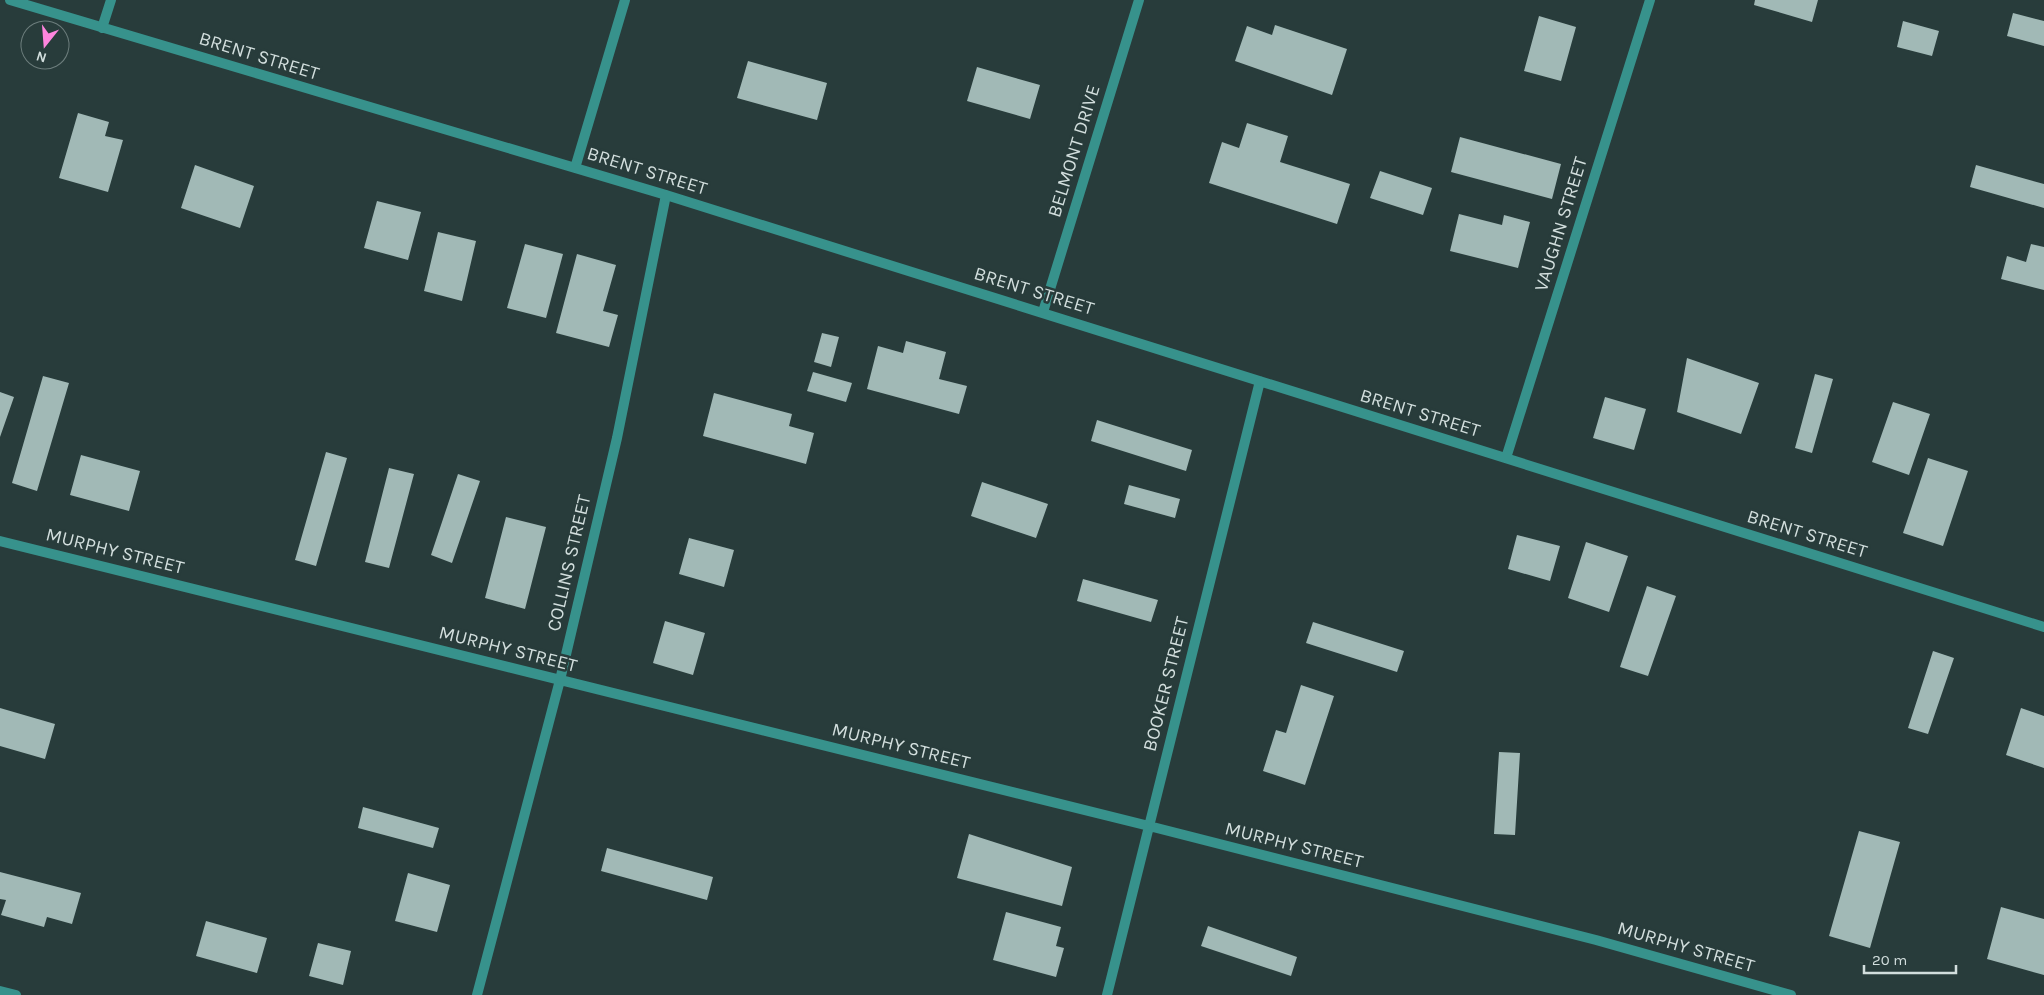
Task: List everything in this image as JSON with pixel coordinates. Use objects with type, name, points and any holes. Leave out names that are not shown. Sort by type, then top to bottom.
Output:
[{"type":"street","name":"BRENT STREET","points":[[10,0],[666,195],[2043,627]]},
{"type":"street","points":[[102,28],[111,0]]},
{"type":"street","points":[[575,168],[625,0]]},
{"type":"street","name":"BELMONT DRIVE","points":[[1042,312],[1139,0]]},
{"type":"street","name":"VAUGHN STREET","points":[[1506,458],[1650,0]]},
{"type":"street","name":"COLLINS STREET","points":[[477,995],[560,680],[617,438],[666,195]]},
{"type":"street","name":"BOOKER STREET","points":[[1106,995],[1260,381]]},
{"type":"street","name":"MURPHY STREET","points":[[0,541],[1149,826],[1596,940],[1778,993],[1792,995]]},
{"type":"street","points":[[2043,627],[2044,615]]},
{"type":"street","points":[[0,991],[16,995]]},
{"type":"building","points":[[1755,0],[1818,0],[1812,22],[1754,5]]},
{"type":"building","points":[[2013,13],[2044,21],[2044,46],[2007,36]]},
{"type":"building","points":[[1539,16],[1576,27],[1561,81],[1524,71]]},
{"type":"building","points":[[1903,21],[1939,31],[1932,56],[1897,47]]},
{"type":"building","points":[[1275,25],[1347,49],[1332,95],[1235,61],[1247,26],[1272,35]]},
{"type":"building","points":[[748,61],[827,83],[817,120],[737,98]]},
{"type":"building","points":[[977,67],[1040,85],[1030,119],[967,101]]},
{"type":"building","points":[[78,113],[109,122],[105,136],[123,140],[108,192],[59,178]]},
{"type":"building","points":[[1247,123],[1288,136],[1280,162],[1350,184],[1337,224],[1209,183],[1222,142],[1239,148]]},
{"type":"building","points":[[1460,137],[1561,164],[1552,199],[1451,172]]},
{"type":"building","points":[[195,165],[254,186],[240,228],[181,208]]},
{"type":"building","points":[[1976,165],[2044,184],[2044,208],[1970,187]]},
{"type":"building","points":[[1380,171],[1432,188],[1423,215],[1370,198]]},
{"type":"building","points":[[377,201],[421,212],[408,260],[364,248]]},
{"type":"building","points":[[1459,214],[1502,225],[1504,215],[1530,222],[1518,268],[1450,251]]},
{"type":"building","points":[[438,232],[476,241],[462,301],[424,291]]},
{"type":"building","points":[[525,244],[563,254],[546,318],[507,308]]},
{"type":"building","points":[[2031,244],[2044,247],[2044,290],[2001,279],[2007,256],[2026,262]]},
{"type":"building","points":[[577,254],[616,265],[603,311],[618,315],[609,347],[556,333]]},
{"type":"building","points":[[822,333],[839,337],[831,367],[814,362]]},
{"type":"building","points":[[906,341],[946,352],[939,379],[967,386],[959,414],[867,389],[878,346],[903,353]]},
{"type":"building","points":[[1687,358],[1759,383],[1741,434],[1677,412]]},
{"type":"building","points":[[813,372],[852,383],[846,402],[807,391]]},
{"type":"building","points":[[1815,374],[1833,379],[1812,453],[1795,448]]},
{"type":"building","points":[[43,376],[69,383],[37,491],[12,483]]},
{"type":"building","points":[[0,392],[14,397],[0,437]]},
{"type":"building","points":[[714,393],[792,414],[789,426],[814,433],[806,464],[703,436]]},
{"type":"building","points":[[1605,397],[1646,409],[1634,450],[1593,438]]},
{"type":"building","points":[[1893,402],[1930,414],[1909,475],[1872,462]]},
{"type":"building","points":[[1097,420],[1192,450],[1186,471],[1091,441]]},
{"type":"building","points":[[326,452],[347,458],[316,566],[295,560]]},
{"type":"building","points":[[81,455],[140,471],[129,511],[70,495]]},
{"type":"building","points":[[1928,458],[1968,471],[1943,546],[1903,533]]},
{"type":"building","points":[[389,468],[414,474],[389,568],[365,562]]},
{"type":"building","points":[[458,474],[480,481],[452,563],[431,555]]},
{"type":"building","points":[[982,482],[1048,504],[1036,538],[971,516]]},
{"type":"building","points":[[1129,485],[1180,499],[1175,518],[1124,504]]},
{"type":"building","points":[[506,517],[546,527],[525,609],[485,598]]},
{"type":"building","points":[[1517,535],[1560,546],[1550,581],[1508,569]]},
{"type":"building","points":[[689,538],[734,550],[724,587],[679,574]]},
{"type":"building","points":[[1586,542],[1628,556],[1609,612],[1568,598]]},
{"type":"building","points":[[1083,579],[1158,600],[1151,622],[1077,601]]},
{"type":"building","points":[[1647,586],[1676,596],[1648,676],[1620,667]]},
{"type":"building","points":[[665,621],[705,633],[693,675],[653,663]]},
{"type":"building","points":[[1313,622],[1404,651],[1397,672],[1306,643]]},
{"type":"building","points":[[1933,651],[1954,658],[1928,734],[1908,728]]},
{"type":"building","points":[[1301,685],[1334,696],[1305,785],[1263,771],[1276,730],[1286,733]]},
{"type":"building","points":[[0,708],[55,724],[45,759],[0,746]]},
{"type":"building","points":[[2021,708],[2044,716],[2044,768],[2006,755]]},
{"type":"building","points":[[1499,752],[1520,753],[1515,835],[1494,834]]},
{"type":"building","points":[[363,807],[439,828],[433,848],[358,828]]},
{"type":"building","points":[[1859,831],[1900,842],[1870,948],[1829,936]]},
{"type":"building","points":[[969,834],[1072,867],[1062,906],[957,878]]},
{"type":"building","points":[[607,848],[713,877],[707,900],[601,871]]},
{"type":"building","points":[[0,872],[81,893],[72,924],[47,917],[44,927],[1,915],[6,900],[0,899]]},
{"type":"building","points":[[408,873],[450,885],[437,932],[395,921]]},
{"type":"building","points":[[2001,907],[2044,919],[2044,975],[1987,959]]},
{"type":"building","points":[[1006,912],[1061,927],[1056,946],[1064,948],[1056,977],[993,960]]},
{"type":"building","points":[[206,921],[267,938],[257,973],[196,956]]},
{"type":"building","points":[[1208,926],[1297,957],[1291,976],[1201,946]]},
{"type":"building","points":[[318,943],[351,951],[343,985],[309,976]]}]
